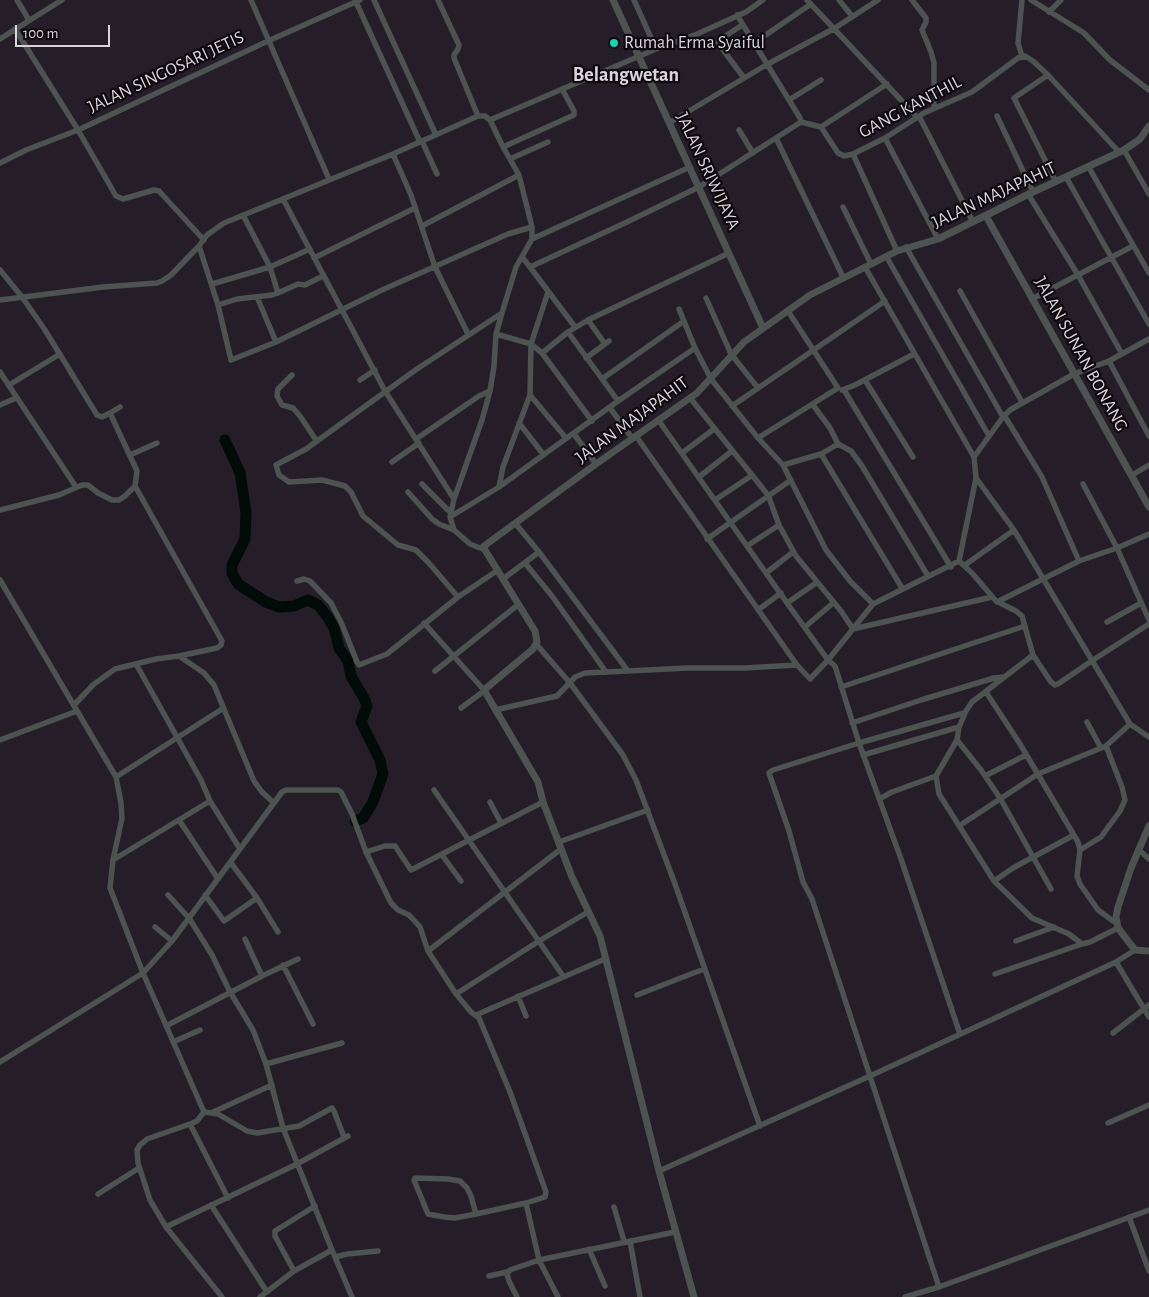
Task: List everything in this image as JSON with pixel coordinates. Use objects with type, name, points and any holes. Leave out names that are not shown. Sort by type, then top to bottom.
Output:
[{"type":"street","points":[[17,0],[29,20]]},
{"type":"street","points":[[0,39],[62,0]]},
{"type":"street","points":[[251,0],[329,179]]},
{"type":"street","points":[[374,0],[436,135]]},
{"type":"street","points":[[438,0],[459,45],[454,58],[478,116]]},
{"type":"street","name":"JALAN SRIWIJAYA","points":[[613,0],[762,328]]},
{"type":"street","points":[[634,0],[656,49]]},
{"type":"street","points":[[490,120],[656,49],[697,34],[746,12],[762,0]]},
{"type":"street","points":[[839,0],[852,16]]},
{"type":"street","points":[[669,123],[766,65],[836,28],[878,0]]},
{"type":"street","points":[[912,0],[926,18],[922,30],[934,63],[934,108]]},
{"type":"street","points":[[1022,0],[1018,43],[1022,56],[1029,58],[1048,75],[1122,151],[1149,194]]},
{"type":"street","points":[[1031,0],[1084,33],[1103,54],[1149,90]]},
{"type":"street","points":[[1049,12],[1061,0]]},
{"type":"street","points":[[358,1],[437,174]]},
{"type":"street","name":"JALAN SINGOSARI JETIS","points":[[0,163],[26,150],[78,130],[358,1]]},
{"type":"street","points":[[754,44],[809,2],[836,28],[918,117],[973,222]]},
{"type":"street","points":[[737,15],[801,122]]},
{"type":"street","points":[[742,25],[718,43],[744,78]]},
{"type":"street","points":[[15,29],[78,130],[116,196],[123,199],[154,190],[160,191],[204,240]]},
{"type":"street","name":"GANG KANTHIL","points":[[821,127],[838,153],[844,156],[853,154],[885,138],[934,108],[972,92],[1022,56]]},
{"type":"street","points":[[1048,75],[1014,98],[1056,182]]},
{"type":"street","points":[[789,100],[821,80]]},
{"type":"street","points":[[530,266],[699,187],[801,122],[821,127],[887,84]]},
{"type":"street","points":[[503,148],[574,115],[574,111],[562,89]]},
{"type":"street","points":[[0,300],[103,287],[157,283],[171,275],[213,230],[224,223],[393,154],[478,116],[485,116],[490,120],[503,148],[519,175],[532,227],[532,239],[516,267],[502,313],[496,334],[490,392],[450,515]]},
{"type":"street","points":[[997,116],[1031,193],[1122,354]]},
{"type":"street","name":"JALAN MAJAPAHIT","points":[[485,550],[485,545],[596,464],[690,399],[711,379],[731,354],[762,328],[788,312],[810,295],[886,256],[906,247],[938,239],[1122,151],[1140,139],[1149,126]]},
{"type":"street","points":[[739,130],[753,153]]},
{"type":"street","points":[[776,138],[843,277]]},
{"type":"street","points":[[885,138],[938,239]]},
{"type":"street","points":[[510,159],[548,142]]},
{"type":"street","points":[[393,154],[422,226],[435,267],[468,334]]},
{"type":"street","points":[[853,154],[897,251]]},
{"type":"street","points":[[1088,166],[1149,274]]},
{"type":"street","points":[[532,239],[690,167]]},
{"type":"street","points":[[422,226],[519,175]]},
{"type":"street","points":[[1066,177],[1149,324]]},
{"type":"street","points":[[283,199],[385,391],[454,499]]},
{"type":"street","points":[[610,408],[634,437],[796,665],[810,679],[828,660],[873,604],[902,588],[951,567],[959,561],[976,478],[974,457],[885,301],[843,207]]},
{"type":"street","points":[[314,258],[415,208]]},
{"type":"street","points":[[243,215],[270,267],[278,293]]},
{"type":"street","name":"JALAN SUNAN BONANG","points":[[986,216],[1149,507]]},
{"type":"street","points":[[199,246],[218,305],[229,358],[232,360],[276,342],[340,309],[508,234],[532,227]]},
{"type":"street","points":[[1032,299],[1133,246]]},
{"type":"street","points":[[906,247],[1003,416],[1042,477],[1079,561]]},
{"type":"street","points":[[212,284],[270,267],[310,249]]},
{"type":"street","points":[[542,352],[568,332],[588,320],[729,253]]},
{"type":"street","points":[[886,256],[989,436]]},
{"type":"street","points":[[522,257],[575,328]]},
{"type":"street","points":[[0,270],[22,297],[98,416],[102,417],[120,407]]},
{"type":"street","points":[[218,305],[236,299],[272,296],[298,284],[305,286],[323,276]]},
{"type":"street","points":[[960,291],[1022,402]]},
{"type":"street","points":[[499,487],[503,468],[530,395],[531,344],[548,292]]},
{"type":"street","points":[[257,297],[276,342]]},
{"type":"street","points":[[706,298],[731,354],[758,388]]},
{"type":"street","points":[[732,406],[885,301]]},
{"type":"street","points":[[679,309],[695,348],[711,379],[758,438],[783,465],[813,528],[826,550],[850,581],[873,604]]},
{"type":"street","points":[[788,312],[812,350],[841,389],[951,567]]},
{"type":"street","points":[[458,597],[416,550],[398,546],[363,516],[351,492],[345,486],[322,480],[289,482],[279,475],[276,465],[306,449],[385,391],[502,313]]},
{"type":"street","points":[[586,358],[607,342],[588,320]]},
{"type":"street","points":[[602,379],[684,321]]},
{"type":"street","points":[[568,332],[618,401]]},
{"type":"street","points":[[496,334],[531,344],[542,352],[592,421]]},
{"type":"street","points":[[974,457],[1003,416],[1022,402],[1074,374],[1109,361],[1149,339]]},
{"type":"street","points":[[450,515],[499,487],[695,348]]},
{"type":"street","points":[[10,385],[60,354]]},
{"type":"street","points":[[758,438],[813,404],[841,389],[865,380],[914,354]]},
{"type":"street","points":[[1109,361],[1149,436]]},
{"type":"street","points":[[360,380],[375,370]]},
{"type":"street","points":[[0,372],[76,487]]},
{"type":"street","points":[[292,375],[278,389],[277,396],[282,405],[293,408],[316,440]]},
{"type":"street","points":[[865,380],[913,457]]},
{"type":"street","points":[[392,462],[417,441],[479,396],[490,392]]},
{"type":"street","points":[[530,395],[566,438]]},
{"type":"street","points":[[0,405],[16,398]]},
{"type":"street","points":[[690,399],[768,495],[779,525],[793,552],[854,629]]},
{"type":"street","points":[[813,404],[830,428],[838,444],[853,453],[928,576]]},
{"type":"street","points":[[0,740],[76,708],[85,692],[115,669],[156,658],[179,656],[217,648],[221,645],[222,641],[135,486],[136,471],[110,413]]},
{"type":"street","points":[[658,421],[828,660],[835,666],[852,723],[960,1034]]},
{"type":"street","points":[[519,423],[544,454]]},
{"type":"street","points":[[682,453],[714,429]]},
{"type":"street","points":[[574,434],[596,464]]},
{"type":"street","points":[[130,455],[156,443]]},
{"type":"street","points":[[783,465],[821,454],[838,444]]},
{"type":"street","points":[[699,477],[732,451]]},
{"type":"street","points":[[821,454],[902,588]]},
{"type":"street","points":[[1132,475],[1149,465]]},
{"type":"street","points":[[715,500],[751,476]]},
{"type":"street","points":[[976,478],[1014,530],[1130,724],[1149,737]]},
{"type":"street","points":[[707,539],[791,480]]},
{"type":"street","points":[[422,484],[450,515],[454,530]]},
{"type":"street","points":[[1083,484],[1117,548],[1149,620]]},
{"type":"street","points":[[0,510],[59,495],[76,487],[88,485],[98,493],[116,500],[126,496],[135,486]]},
{"type":"street","points":[[408,492],[438,524],[454,530],[470,544],[485,550],[535,631],[537,645],[570,682],[623,755],[648,810],[760,1126]]},
{"type":"street","points":[[515,523],[628,671]]},
{"type":"street","points":[[747,546],[779,525]]},
{"type":"street","points":[[965,565],[1014,530]]},
{"type":"street","points":[[997,602],[1079,561],[1117,548],[1149,534]]},
{"type":"street","points":[[503,579],[539,552]]},
{"type":"street","points":[[766,573],[793,552]]},
{"type":"street","points":[[959,561],[965,565],[997,602],[1019,613],[1024,619],[1033,655],[1055,685],[1061,683],[1149,624]]},
{"type":"street","points":[[525,563],[552,596],[606,672]]},
{"type":"street","points":[[297,581],[304,579],[310,581],[324,594],[341,622],[359,665],[387,654],[458,597],[498,570]]},
{"type":"street","points":[[0,580],[116,777],[122,818],[113,860],[110,888],[143,973],[207,1113]]},
{"type":"street","points":[[787,603],[816,583]]},
{"type":"street","points":[[758,610],[781,593]]},
{"type":"street","points":[[854,629],[992,597]]},
{"type":"street","points":[[805,627],[832,602]]},
{"type":"street","points":[[1107,622],[1141,603]]},
{"type":"street","points":[[435,671],[519,604]]},
{"type":"street","points":[[424,623],[484,691],[535,777],[560,845],[600,936],[604,950],[604,959],[624,1026],[659,1171],[694,1297]]},
{"type":"street","points":[[841,687],[1025,626]]},
{"type":"street","points":[[461,708],[484,691],[537,645]]},
{"type":"street","points":[[1033,655],[972,702],[964,713],[956,740],[936,776],[938,794],[994,881],[1032,918],[1069,934],[1082,944]]},
{"type":"street","points":[[179,656],[210,678],[254,781],[274,803]]},
{"type":"street","points":[[136,664],[201,780],[210,801],[240,850]]},
{"type":"street","points":[[495,710],[557,696],[575,677],[585,673],[796,665]]},
{"type":"street","points":[[852,723],[994,678],[1004,678]]},
{"type":"street","points":[[986,692],[1038,774],[1080,846],[1077,876],[1080,884],[1098,910],[1117,926],[1135,950]]},
{"type":"street","points":[[116,777],[222,709]]},
{"type":"street","points":[[939,1287],[812,899],[803,882],[789,831],[769,774],[773,770],[859,743],[964,713]]},
{"type":"street","points":[[1080,850],[1101,837],[1120,811],[1125,800],[1122,787],[1104,747],[1087,722]]},
{"type":"street","points":[[959,826],[1038,774],[1104,747],[1130,724]]},
{"type":"street","points":[[863,755],[959,727]]},
{"type":"street","points":[[956,740],[1000,798],[1051,889]]},
{"type":"street","points":[[985,776],[1026,755]]},
{"type":"street","points":[[879,799],[892,792],[936,776]]},
{"type":"street","points":[[0,1062],[143,973],[172,941],[282,792],[286,790],[334,789],[341,792],[352,814],[366,852],[392,903],[398,910],[409,915],[420,927],[428,951],[456,994],[471,1012],[480,1018],[496,1055],[546,1192],[543,1198],[476,1214],[455,1218],[430,1216],[426,1212],[414,1180],[415,1178],[460,1181],[467,1188],[471,1196],[476,1214]]},
{"type":"street","points":[[434,790],[563,976]]},
{"type":"street","points":[[113,860],[210,801]]},
{"type":"street","points":[[490,802],[501,823]]},
{"type":"street","points":[[366,852],[386,846],[395,846],[403,855],[411,870],[543,802]]},
{"type":"street","points":[[428,951],[560,845],[648,810]]},
{"type":"street","points":[[179,820],[218,879]]},
{"type":"street","points":[[1117,926],[1118,907],[1138,849],[1149,826]]},
{"type":"street","points":[[994,881],[1074,835]]},
{"type":"street","points":[[1138,849],[1149,859]]},
{"type":"street","points":[[442,855],[461,881]]},
{"type":"street","points":[[231,863],[257,898],[278,932]]},
{"type":"street","points":[[168,895],[189,918],[253,1030],[266,1064],[296,1164],[352,1297]]},
{"type":"street","points":[[205,895],[224,921],[257,898]]},
{"type":"street","points":[[456,994],[588,912]]},
{"type":"street","points":[[995,974],[1090,942],[1117,926]]},
{"type":"street","points":[[155,927],[172,941]]},
{"type":"street","points":[[1016,942],[1054,927]]},
{"type":"street","points":[[245,939],[262,976]]},
{"type":"street","points":[[659,1171],[1116,962],[1135,950],[1149,951]]},
{"type":"street","points":[[166,1026],[298,959]]},
{"type":"street","points":[[476,1014],[604,959]]},
{"type":"street","points":[[1116,962],[1146,1006],[1149,1017]]},
{"type":"street","points":[[283,965],[313,1024]]},
{"type":"street","points":[[637,995],[704,969]]},
{"type":"street","points":[[518,996],[526,1016]]},
{"type":"street","points":[[1113,1033],[1146,1006]]},
{"type":"street","points":[[173,1042],[200,1030]]},
{"type":"street","points":[[266,1064],[342,1043]]},
{"type":"street","points":[[222,1297],[166,1226],[150,1200],[139,1168],[137,1150],[143,1143],[161,1134],[197,1121],[207,1113],[272,1085]]},
{"type":"street","points":[[1108,1122],[1149,1105]]},
{"type":"street","points":[[166,1226],[296,1164],[346,1136],[333,1108],[305,1124],[265,1132],[252,1132],[218,1114],[207,1113]]},
{"type":"street","points":[[190,1124],[228,1198]]},
{"type":"street","points":[[98,1194],[139,1168]]},
{"type":"street","points":[[526,1203],[539,1260],[558,1297]]},
{"type":"street","points":[[211,1206],[266,1292]]},
{"type":"street","points":[[294,1271],[275,1236],[275,1231],[315,1206]]},
{"type":"street","points":[[614,1207],[627,1241],[640,1297]]},
{"type":"street","points":[[905,1297],[939,1287],[1149,1210]]},
{"type":"street","points":[[1129,1217],[1149,1271]]},
{"type":"street","points":[[489,1276],[507,1272],[539,1260],[675,1232]]},
{"type":"street","points":[[589,1249],[605,1286]]},
{"type":"street","points":[[260,1297],[294,1271],[332,1250]]},
{"type":"street","points":[[335,1257],[378,1251]]},
{"type":"street","points":[[507,1272],[508,1281],[517,1297]]},
{"type":"waterway","points":[[225,440],[240,473],[246,512],[245,539],[232,565],[232,573],[238,584],[266,602],[279,607],[294,606],[308,600],[318,605],[334,628],[339,648],[348,661],[351,676],[365,700],[367,706],[361,722],[380,760],[383,774],[372,804],[363,818],[355,821]]},
{"type":"place","name":"Rumah Erma Syaiful","points":[[614,43]]},
{"type":"district","name":"Belangwetan","points":[[626,75]]}]
